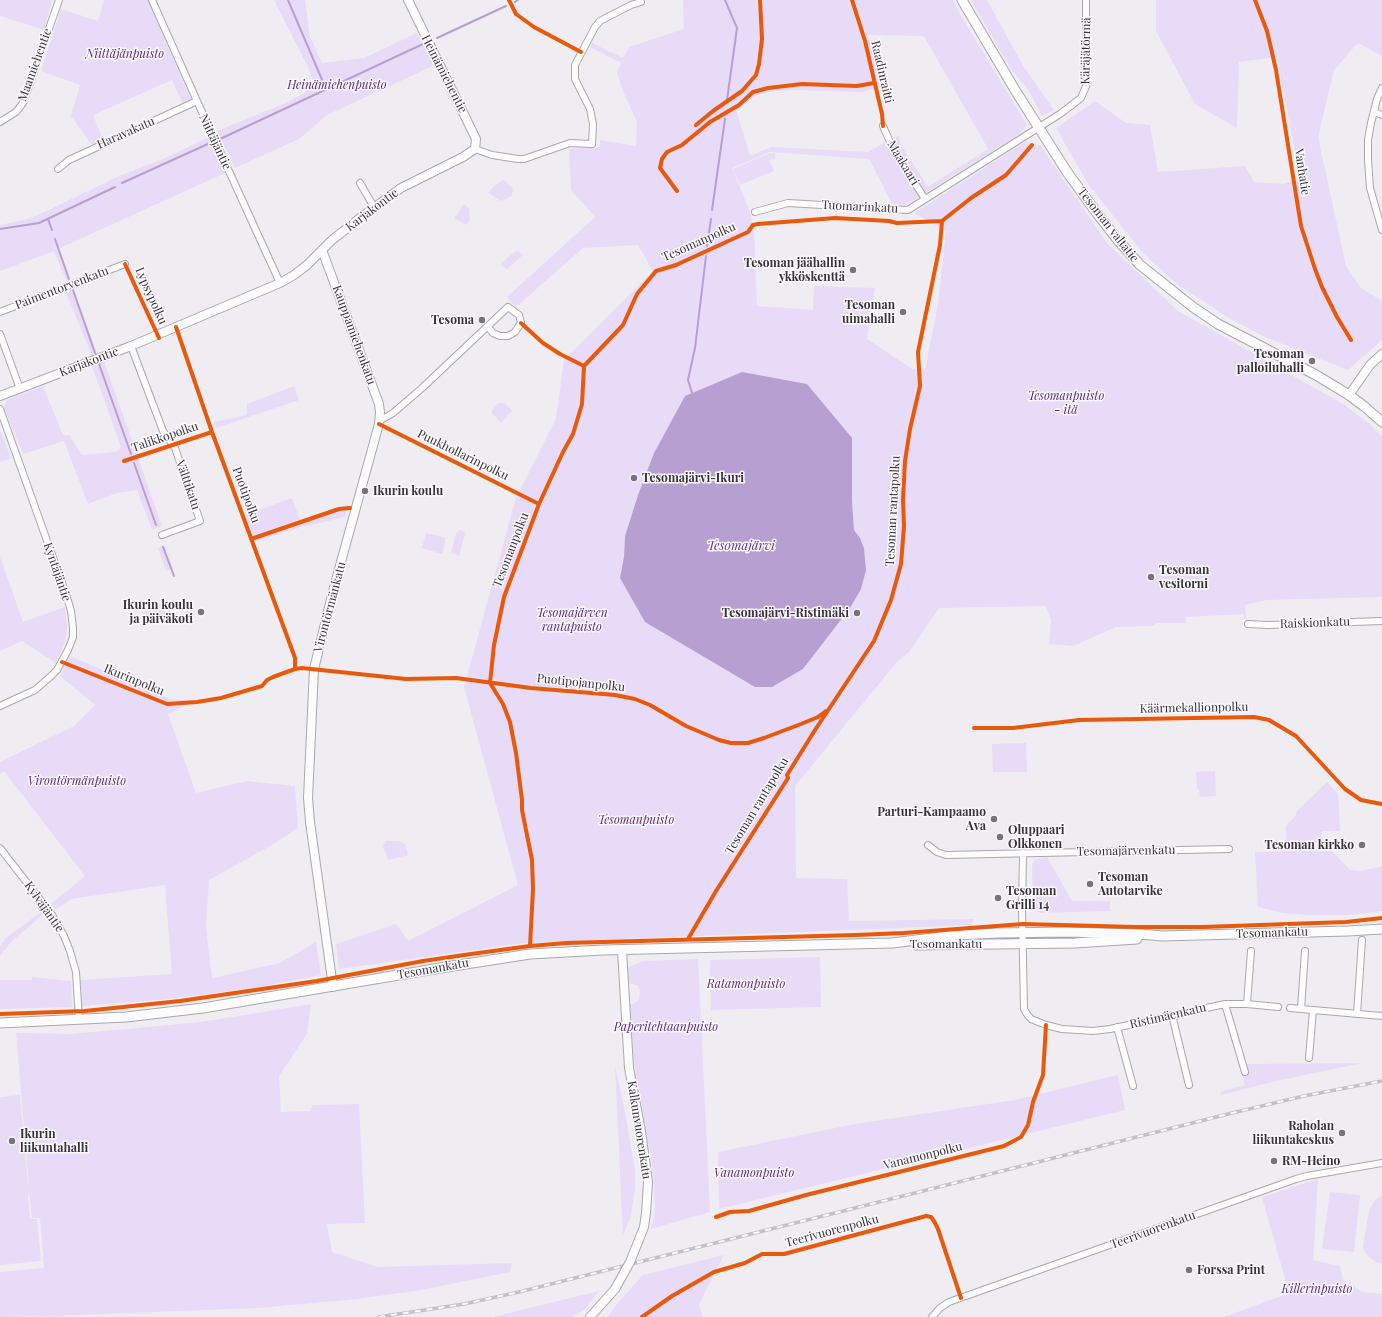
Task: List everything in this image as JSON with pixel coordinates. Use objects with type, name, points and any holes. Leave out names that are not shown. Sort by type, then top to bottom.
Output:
[{"type":"main road","name":"Tesoman valtatie","points":[[962,0],[1007,78],[1039,128],[1096,212],[1140,265],[1193,307],[1218,324],[1308,370],[1349,395],[1382,422]]},
{"type":"main road","name":"Tesomankatu","points":[[892,942],[913,944],[1075,944],[1162,936],[1382,929]]},
{"type":"main road","name":"Tesomankatu","points":[[0,1023],[126,1017],[203,1008],[530,954],[892,942],[957,935],[1023,932],[1140,934],[1162,936]]},
{"type":"street","name":"Maamiehentie","points":[[0,122],[16,112],[23,103],[59,0]]},
{"type":"street","name":"Niittäjäntie","points":[[152,0],[280,283]]},
{"type":"street","name":"Heinämiehentie","points":[[408,0],[476,139],[476,149]]},
{"type":"street","name":"Käräjätörmä","points":[[1039,128],[1076,103],[1085,92],[1087,77],[1086,0]]},
{"type":"street","points":[[476,149],[492,155],[524,159],[570,143],[592,144],[593,124],[590,109],[574,79],[575,65],[595,27],[600,21],[631,5],[641,2]]},
{"type":"street","points":[[1382,88],[1377,99],[1368,140],[1370,188],[1382,230]]},
{"type":"street","name":"Haravakatu","points":[[58,169],[70,160],[197,102]]},
{"type":"street","points":[[1374,112],[1382,115]]},
{"type":"street","name":"Maakaari","points":[[883,126],[893,149],[925,199]]},
{"type":"street","name":"Tuomarinkatu","points":[[755,212],[788,203],[908,210],[1039,128]]},
{"type":"street","name":"Karjakontie","points":[[0,396],[131,346],[280,283],[307,266],[332,240],[401,188],[476,149]]},
{"type":"street","points":[[360,183],[374,207]]},
{"type":"street","name":"Kauppamiehenkatu","points":[[322,250],[379,404],[379,422]]},
{"type":"street","name":"Paimentorvenkatu","points":[[0,312],[125,264]]},
{"type":"street","points":[[379,422],[393,413],[421,389],[508,307],[519,315],[522,323],[516,332],[508,336],[500,336],[493,333],[488,327]]},
{"type":"street","points":[[0,334],[20,389]]},
{"type":"street","name":"Välttikatu","points":[[131,346],[163,432],[175,448],[200,521],[162,535]]},
{"type":"street","points":[[0,349],[7,353]]},
{"type":"street","points":[[1349,395],[1370,365],[1382,354]]},
{"type":"street","name":"Kyntäjäntie","points":[[0,409],[66,594],[71,612],[73,628],[68,650],[60,666],[51,676],[34,690],[0,706]]},
{"type":"street","name":"Virontörmänkatu","points":[[333,987],[310,828],[308,798],[314,669],[333,591],[379,422]]},
{"type":"street","name":"Raiskionkatu","points":[[1248,624],[1268,625],[1382,621]]},
{"type":"street","name":"Tesomajärvenkatu","points":[[928,845],[937,852],[946,855],[1229,849]]},
{"type":"street","name":"Kylväjäntie","points":[[0,848],[52,915],[64,936],[76,972],[79,1020]]},
{"type":"street","points":[[1023,853],[1023,944]]},
{"type":"street","points":[[1357,1014],[1362,940]]},
{"type":"street","name":"Ristimäenkatu","points":[[1023,944],[1024,1009],[1026,1014],[1031,1019],[1062,1029],[1093,1031],[1225,1004],[1247,1004],[1278,1007]]},
{"type":"street","name":"Kalkunvuorenkatu","points":[[590,1317],[615,1289],[630,1262],[640,1237],[646,1213],[648,1182],[641,1131],[629,1068],[622,950]]},
{"type":"street","points":[[1247,1004],[1251,951]]},
{"type":"street","points":[[1301,1009],[1305,951]]},
{"type":"street","points":[[1225,1004],[1245,1072]]},
{"type":"street","points":[[1290,1008],[1382,1016]]},
{"type":"street","points":[[1309,1058],[1313,1010]]},
{"type":"street","points":[[1172,1015],[1189,1085]]},
{"type":"street","points":[[1117,1027],[1133,1086]]},
{"type":"street","name":"Teerivuorenkatu","points":[[932,1317],[940,1308],[949,1302],[1296,1179],[1382,1163]]},
{"type":"green space","points":[[0,0],[52,0],[44,30],[0,16]]},
{"type":"green space","name":"Niittäjänpuisto","points":[[104,0],[148,0],[191,100],[183,104],[172,80],[93,115],[103,140],[92,145],[71,116],[80,85],[41,71],[61,9],[98,21]]},
{"type":"green space","name":"Heinämiehenpuisto","points":[[274,0],[305,0],[310,37],[322,63],[364,58],[417,33],[435,65],[327,115],[299,139],[235,168],[217,131],[288,102],[306,92],[313,81],[309,69]]},
{"type":"green space","points":[[683,0],[953,0],[1027,125],[1020,134],[906,205],[892,204],[869,159],[770,152],[732,168],[750,212],[754,231],[757,306],[813,310],[814,286],[875,288],[867,339],[912,369],[925,370],[938,304],[946,231],[914,213],[1025,142],[1040,145],[1107,243],[1178,311],[1345,405],[1371,425],[1382,436],[1382,597],[1267,600],[1245,605],[1246,619],[1244,619],[1244,614],[1186,617],[1186,623],[1157,623],[1152,626],[1116,627],[1073,646],[1049,644],[1051,620],[1046,606],[939,608],[909,652],[897,662],[795,786],[796,878],[847,879],[849,921],[974,919],[972,925],[524,943],[339,969],[336,944],[396,924],[408,941],[518,885],[464,687],[516,498],[556,419],[564,360],[653,271],[638,245],[583,248],[516,307],[507,297],[595,217],[571,190],[569,149],[600,147],[600,140],[636,146],[637,122],[623,91],[617,72],[621,63],[590,47],[592,43],[623,58],[629,47],[684,29]],"holes":[[[868,35],[924,36],[988,149],[928,187],[901,145],[899,135],[868,152],[771,147],[750,156],[736,110],[755,96],[767,92],[793,90],[861,92],[881,87]],[[742,372],[852,501],[854,530],[860,538],[864,548],[866,570],[821,644],[803,669],[772,687],[624,557],[625,536],[638,495],[654,453],[685,396]]]},
{"type":"green space","points":[[971,0],[987,0],[1022,64],[1054,110],[1042,116],[1029,91],[1011,69]]},
{"type":"green space","points":[[1156,0],[1382,0],[1382,56],[1358,43],[1334,70],[1318,137],[1346,266],[1361,288],[1382,301],[1382,340],[1348,370],[1265,337],[1227,317],[1177,284],[1143,253],[1088,184],[1056,128],[1095,101],[1126,123],[1150,125],[1158,172],[1245,166],[1254,182],[1284,184],[1300,179],[1277,57],[1239,62],[1237,128],[1195,104],[1156,31]]},
{"type":"green space","points":[[209,137],[225,173],[58,249],[69,281],[67,282],[54,251],[0,271],[0,225],[32,218],[117,177],[163,159]]},
{"type":"green space","points":[[770,153],[775,153],[775,159],[769,160],[774,171],[740,185],[733,169]]},
{"type":"green space","points":[[503,180],[513,188],[512,196],[501,201],[488,193],[493,187]]},
{"type":"green space","points":[[464,204],[469,208],[470,221],[466,225],[454,218]]},
{"type":"green space","points":[[518,250],[523,255],[506,270],[501,264]]},
{"type":"green space","points":[[73,288],[97,353],[92,356],[65,290]]},
{"type":"green space","points":[[104,361],[162,526],[152,530],[137,490],[117,493],[88,504],[64,441],[23,454],[4,408],[7,400],[43,386],[63,435],[69,435],[82,455],[116,452],[121,447],[92,366]]},
{"type":"green space","points":[[294,386],[299,400],[216,428],[214,422],[247,415],[247,404]]},
{"type":"green space","points":[[498,403],[505,403],[512,411],[501,423],[491,412]]},
{"type":"green space","points":[[0,430],[11,458],[0,462]]},
{"type":"green space","points":[[292,498],[300,520],[348,504],[345,517],[302,527],[254,542],[245,515]]},
{"type":"green space","points":[[461,530],[465,533],[459,556],[451,553],[456,534]]},
{"type":"green space","points":[[426,533],[446,538],[442,554],[422,548]]},
{"type":"green space","points":[[165,545],[173,569],[166,571],[158,548]]},
{"type":"green space","points":[[0,557],[23,622],[65,607],[67,629],[65,642],[56,663],[22,641],[0,651]]},
{"type":"green space","points":[[163,602],[169,616],[146,624],[141,610]]},
{"type":"green space","name":"Virontörmänpuisto","points":[[70,656],[170,699],[195,701],[168,714],[196,793],[247,781],[295,786],[298,828],[270,846],[209,880],[206,927],[212,978],[280,963],[316,942],[321,975],[255,988],[160,1000],[82,1006],[81,980],[172,974],[165,885],[71,899],[56,909],[51,904],[85,876],[4,771],[0,774],[0,762],[74,726],[95,705],[60,676]]},
{"type":"green space","points":[[1026,743],[1027,772],[993,772],[992,744]]},
{"type":"green space","points":[[1215,771],[1216,796],[1200,797],[1199,789],[1197,789],[1196,772]]},
{"type":"green space","points":[[1327,782],[1338,794],[1340,831],[1322,831],[1319,842],[1286,842],[1286,826],[1296,815],[1297,811]]},
{"type":"green space","points":[[386,841],[399,841],[405,844],[408,855],[388,860],[383,846]]},
{"type":"green space","points":[[1330,849],[1350,870],[1361,871],[1382,866],[1382,911],[1352,915],[1309,915],[1282,913],[1258,907],[1255,852]]},
{"type":"green space","points":[[1047,857],[1072,901],[1110,901],[1110,911],[1040,913],[1033,908],[1033,862],[1039,858]]},
{"type":"green space","points":[[42,911],[46,912],[11,942],[0,956],[0,946],[6,938]]},
{"type":"green space","name":"Ratamonpuisto","points":[[820,957],[821,1007],[711,1010],[710,960]]},
{"type":"green space","name":"Paperitehtaanpuisto","points":[[698,959],[710,1212],[651,1229],[655,1212],[653,1169],[633,1057],[630,1004],[634,1004],[639,999],[640,990],[637,985],[628,983],[628,967],[643,961]]},
{"type":"green space","points":[[32,977],[71,981],[72,1007],[0,1009],[0,980],[32,980]]},
{"type":"green space","points":[[311,1004],[307,1034],[279,1076],[281,1112],[310,1111],[313,1105],[359,1104],[365,1223],[327,1224],[332,1252],[378,1267],[512,1263],[510,1272],[421,1290],[357,1299],[258,1308],[0,1317],[0,1272],[44,1268],[40,1218],[32,1218],[29,1193],[30,1219],[37,1219],[41,1261],[0,1265],[0,1097],[20,1095],[29,1185],[16,1033],[72,1034],[201,1022]]},
{"type":"green space","points":[[1362,1063],[1276,1081],[1221,1095],[1220,1092],[1245,1085],[1242,1075],[1248,1073],[1245,1064]]},
{"type":"green space","points":[[615,1066],[635,1170],[635,1189],[630,1219],[623,1235]]},
{"type":"green space","name":"Vanamonpuisto","points":[[1118,1075],[1125,1110],[719,1209],[718,1152],[855,1124],[1015,1100]]},
{"type":"green space","name":"Killerinpuisto","points":[[1318,1179],[1313,1260],[1340,1266],[1343,1279],[1362,1292],[1382,1294],[1382,1317],[1224,1317],[1289,1293],[1262,1197]]},
{"type":"green space","points":[[1330,1192],[1360,1195],[1354,1252],[1322,1249]]},
{"type":"green space","points":[[1382,1196],[1382,1264],[1369,1257],[1364,1251],[1363,1247],[1369,1210],[1376,1199]]},
{"type":"green space","points":[[724,1255],[699,1306],[703,1317],[608,1317],[616,1305],[643,1275]]},
{"type":"green space","points":[[599,1291],[584,1310],[572,1317],[493,1317]]},
{"type":"water","name":"Tesomajärvi","points":[[742,372],[807,384],[852,438],[852,501],[854,530],[860,538],[864,548],[866,570],[861,589],[850,608],[803,669],[772,687],[755,687],[645,622],[620,578],[624,557],[625,536],[638,495],[654,453],[685,396]]},
{"type":"waterway","points":[[288,0],[326,89]]},
{"type":"waterway","points":[[725,0],[737,28],[727,100]]},
{"type":"waterway","points":[[437,38],[506,6]]},
{"type":"waterway","points":[[220,139],[423,44]]},
{"type":"waterway","points":[[712,210],[725,119]]},
{"type":"waterway","points":[[122,183],[210,143]]},
{"type":"waterway","points":[[0,229],[39,223],[115,187]]},
{"type":"waterway","points":[[48,219],[52,230]]},
{"type":"waterway","points":[[707,246],[711,219]]},
{"type":"waterway","points":[[55,239],[69,279]]},
{"type":"waterway","points":[[692,393],[688,380],[695,348],[706,256]]},
{"type":"waterway","points":[[73,290],[95,353]]},
{"type":"waterway","points":[[99,364],[131,454]]},
{"type":"waterway","points":[[134,463],[156,525]]},
{"type":"waterway","points":[[163,547],[174,576]]},
{"type":"railway","points":[[379,1317],[464,1304],[519,1292],[1228,1114],[1304,1096],[1382,1081]]},
{"type":"cycle path","points":[[509,0],[516,14],[534,27],[581,52]]},
{"type":"cycle path","points":[[696,125],[742,91],[756,75],[762,39],[760,0]]},
{"type":"cycle path","name":"Raadinraitti","points":[[852,0],[865,41],[882,114],[883,126]]},
{"type":"cycle path","name":"Vanhatie","points":[[1255,0],[1267,31],[1276,70],[1301,226],[1322,287],[1337,317],[1351,340]]},
{"type":"cycle path","name":"Raadinraitti","points":[[677,191],[660,168],[662,159],[667,152],[682,145],[710,122],[739,105],[753,92],[768,88],[802,84],[857,86],[874,83]]},
{"type":"cycle path","name":"Tesoman rantapolku","points":[[688,939],[716,891],[788,778],[787,775],[815,730],[874,641],[891,600],[901,564],[904,526],[903,500],[905,461],[910,429],[920,386],[918,352],[940,245],[942,221],[971,198],[1006,175],[1032,145]]},
{"type":"cycle path","name":"Tesomanpolku","points":[[530,946],[533,889],[532,860],[522,810],[516,753],[510,722],[503,704],[490,683],[494,645],[504,597],[539,504],[573,434],[582,404],[584,366],[623,325],[637,294],[656,271],[676,265],[748,232],[753,225],[835,218],[889,221],[897,223],[942,221]]},
{"type":"cycle path","name":"Lypsypolku","points":[[125,264],[159,338]]},
{"type":"cycle path","points":[[521,323],[543,343],[560,354],[584,366]]},
{"type":"cycle path","name":"Puotipolku","points":[[176,327],[212,432],[295,658],[295,669]]},
{"type":"cycle path","name":"Puukhollarinpolku","points":[[379,424],[539,504]]},
{"type":"cycle path","name":"Talikkopolku","points":[[124,461],[212,432]]},
{"type":"cycle path","points":[[251,539],[339,509],[350,508]]},
{"type":"cycle path","name":"Ikurinpolku","points":[[62,662],[167,704],[197,702],[221,698],[262,686],[267,680],[273,677],[302,668],[406,679],[456,678],[531,688],[615,695],[635,699],[650,705],[686,726],[719,740],[731,743],[748,743],[764,738],[818,717],[826,711]]},
{"type":"cycle path","name":"Käärmekallionpolku","points":[[974,728],[1013,728],[1079,720],[1254,717],[1269,720],[1296,736],[1345,789],[1361,800],[1382,804]]},
{"type":"cycle path","points":[[0,1014],[85,1011],[180,1001],[317,981],[423,961],[530,946],[566,943],[856,935],[1023,924],[1203,927],[1346,922],[1382,918]]},
{"type":"cycle path","name":"Vanamonpolku","points":[[716,1217],[730,1212],[749,1211],[806,1195],[1004,1146],[1021,1137],[1028,1125],[1033,1102],[1043,1075],[1046,1025]]},
{"type":"cycle path","name":"Teerivuorenpolku","points":[[642,1317],[672,1296],[714,1272],[745,1263],[762,1254],[784,1254],[926,1216],[931,1217],[938,1229],[961,1298]]},
{"type":"place","name":"Tesoman jäähallin ykköskenttä","points":[[853,270]]},
{"type":"place","name":"Tesoman uimahalli","points":[[903,312]]},
{"type":"place","name":"Tesoma","points":[[482,320]]},
{"type":"place","name":"Tesoman palloiluhalli","points":[[1312,361]]},
{"type":"place","name":"Tesomajärvi-Ikuri","points":[[634,478]]},
{"type":"place","name":"Ikurin koulu","points":[[365,491]]},
{"type":"place","name":"Tesoman vesitorni","points":[[1151,577]]},
{"type":"place","name":"Ikurin koulu ja päiväkoti","points":[[201,612]]},
{"type":"place","name":"Tesomajärvi-Ristimäki","points":[[857,613]]},
{"type":"place","name":"Parturi-Kampaamo Ava","points":[[994,819]]},
{"type":"place","name":"Oluppaari Olkkonen","points":[[1000,837]]},
{"type":"place","name":"Tesoman kirkko","points":[[1362,845]]},
{"type":"place","name":"Tesoman Autotarvike","points":[[1090,884]]},
{"type":"place","name":"Tesoman Grilli 14","points":[[998,898]]},
{"type":"place","name":"Raholan liikuntakeskus","points":[[1342,1133]]},
{"type":"place","name":"Ikurin liikuntahalli","points":[[12,1141]]},
{"type":"place","name":"RM-Heino","points":[[1274,1161]]},
{"type":"place","name":"Forssa Print","points":[[1189,1270]]},
{"type":"park label","name":"Tesomanpuisto - itä","points":[[1066,403]]},
{"type":"park label","name":"Tesomajärven rantapuisto","points":[[572,620]]},
{"type":"park label","name":"Tesomanpuisto","points":[[636,820]]}]
